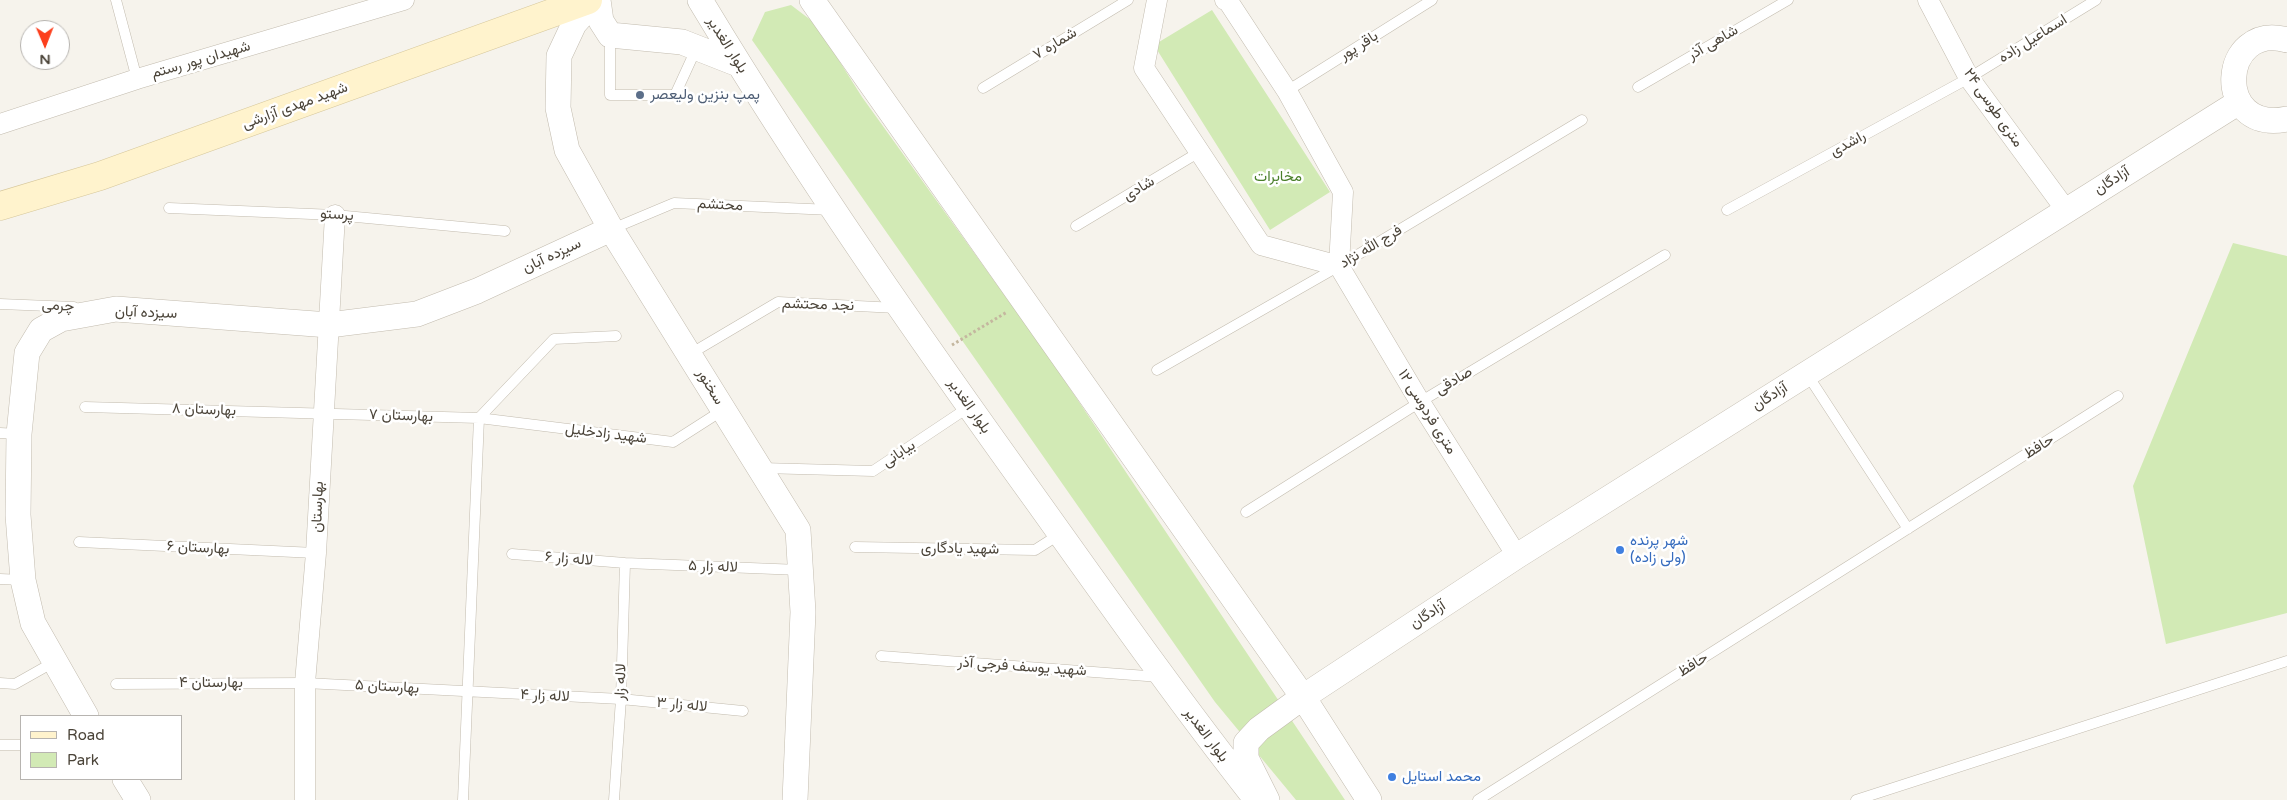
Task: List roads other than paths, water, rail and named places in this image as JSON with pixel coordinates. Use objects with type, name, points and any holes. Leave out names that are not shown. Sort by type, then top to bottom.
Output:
[{"type":"main road","name":"شهید مهدی آزارشی","points":[[0,206],[100,176],[588,0]]},
{"type":"street","name":"شهیدان پور رستم","points":[[0,124],[137,79],[404,0]]},
{"type":"street","points":[[596,0],[601,21],[610,35],[682,42],[697,46],[738,64]]},
{"type":"street","name":"سخنور","points":[[596,0],[574,24],[559,56],[558,108],[567,150],[611,229],[798,530],[803,612],[795,800]]},
{"type":"street","name":"بلوار الغدیر","points":[[700,0],[738,64],[900,308],[1164,678],[1256,800]]},
{"type":"street","points":[[812,0],[1303,697],[1369,800]]},
{"type":"street","points":[[1157,0],[1144,68],[1262,245],[1339,266],[1343,192],[1287,91],[1228,1],[1225,0]]},
{"type":"street","name":"۲۴ متری طوسی","points":[[1928,0],[1969,78],[2066,210]]},
{"type":"street","points":[[2287,40],[2266,39],[2253,44],[2242,52],[2235,63],[2232,76],[2233,90],[2239,102],[2249,112],[2261,119],[2275,121],[2287,119]]},
{"type":"street","name":"آزادگان","points":[[1267,800],[1246,758],[1246,743],[1259,729],[1303,697],[1517,556],[2239,102]]},
{"type":"street","name":"بهارستان","points":[[306,800],[305,683],[316,553],[322,414],[335,214]]},
{"type":"street","name":"سیزده آبان","points":[[85,715],[54,662],[11,580],[18,515],[9,434],[27,353],[41,330],[61,319],[116,309],[329,325],[417,314],[477,291],[611,229]]},
{"type":"street","name":"۱۲ متری فردوسی","points":[[1339,266],[1420,402],[1517,556]]},
{"type":"street","points":[[125,780],[138,800]]},
{"type":"lane","points":[[116,0],[137,79]]},
{"type":"lane","name":"شماره ۷","points":[[983,88],[1128,0]]},
{"type":"lane","name":"باقر پور","points":[[1287,91],[1432,0]]},
{"type":"lane","name":"شاهی آذر","points":[[1638,87],[1788,0]]},
{"type":"lane","name":"اسماعیل زاده","points":[[1969,78],[2096,0]]},
{"type":"lane","points":[[610,35],[610,95],[675,95],[697,46]]},
{"type":"lane","name":"راشدی","points":[[1727,210],[1969,78]]},
{"type":"lane","name":"فرج الله نژاد","points":[[1157,370],[1339,266],[1582,120]]},
{"type":"lane","name":"شادی","points":[[1076,226],[1201,152]]},
{"type":"lane","name":"محتشم","points":[[611,229],[674,203],[835,210]]},
{"type":"lane","name":"پرستو","points":[[169,208],[335,214],[505,231]]},
{"type":"lane","name":"صادقی","points":[[1246,512],[1420,402],[1665,255]]},
{"type":"lane","name":"نجد محتشم","points":[[690,354],[778,302],[900,308]]},
{"type":"lane","name":"چرمی","points":[[0,304],[116,309]]},
{"type":"lane","points":[[463,800],[479,418],[554,339],[616,336]]},
{"type":"lane","points":[[1807,374],[1908,529]]},
{"type":"lane","name":"حافظ","points":[[1478,800],[2118,396]]},
{"type":"lane","name":"بهارستان ۸","points":[[86,407],[322,414]]},
{"type":"lane","name":"بیابانی","points":[[760,468],[873,471],[969,407]]},
{"type":"lane","name":"شهید زادخلیل","points":[[479,418],[673,442],[724,410]]},
{"type":"lane","name":"بهارستان ۷","points":[[322,414],[479,418]]},
{"type":"lane","name":"شهید یادگاری","points":[[854,546],[1035,550],[1060,534]]},
{"type":"lane","name":"بهارستان ۶","points":[[79,542],[316,553]]},
{"type":"lane","name":"لاله زار ۶","points":[[512,554],[625,564]]},
{"type":"lane","name":"لاله زار ۵","points":[[625,564],[801,570]]},
{"type":"lane","name":"لاله زار","points":[[614,800],[621,699],[625,564]]},
{"type":"lane","name":"شهید یوسف فرجی آذر","points":[[881,656],[1164,678]]},
{"type":"lane","points":[[1856,800],[2287,661]]},
{"type":"lane","points":[[0,683],[15,684],[54,662]]},
{"type":"lane","name":"بهارستان ۵","points":[[305,683],[469,692]]},
{"type":"lane","name":"بهارستان ۴","points":[[116,684],[305,683]]},
{"type":"lane","name":"لاله زار ۴","points":[[469,692],[621,699]]},
{"type":"lane","name":"لاله زار ۳","points":[[621,699],[743,710]]},
{"type":"lane","points":[[0,745],[20,745]]},
{"type":"place","name":"پمپ بنزین ولیعصر","points":[[640,95]]},
{"type":"place","name":"شهر پرنده (ولی زاده)","points":[[1620,550]]},
{"type":"place","name":"محمد استایل","points":[[1392,777]]},
{"type":"park label","name":"مخابرات","points":[[1278,177]]}]
